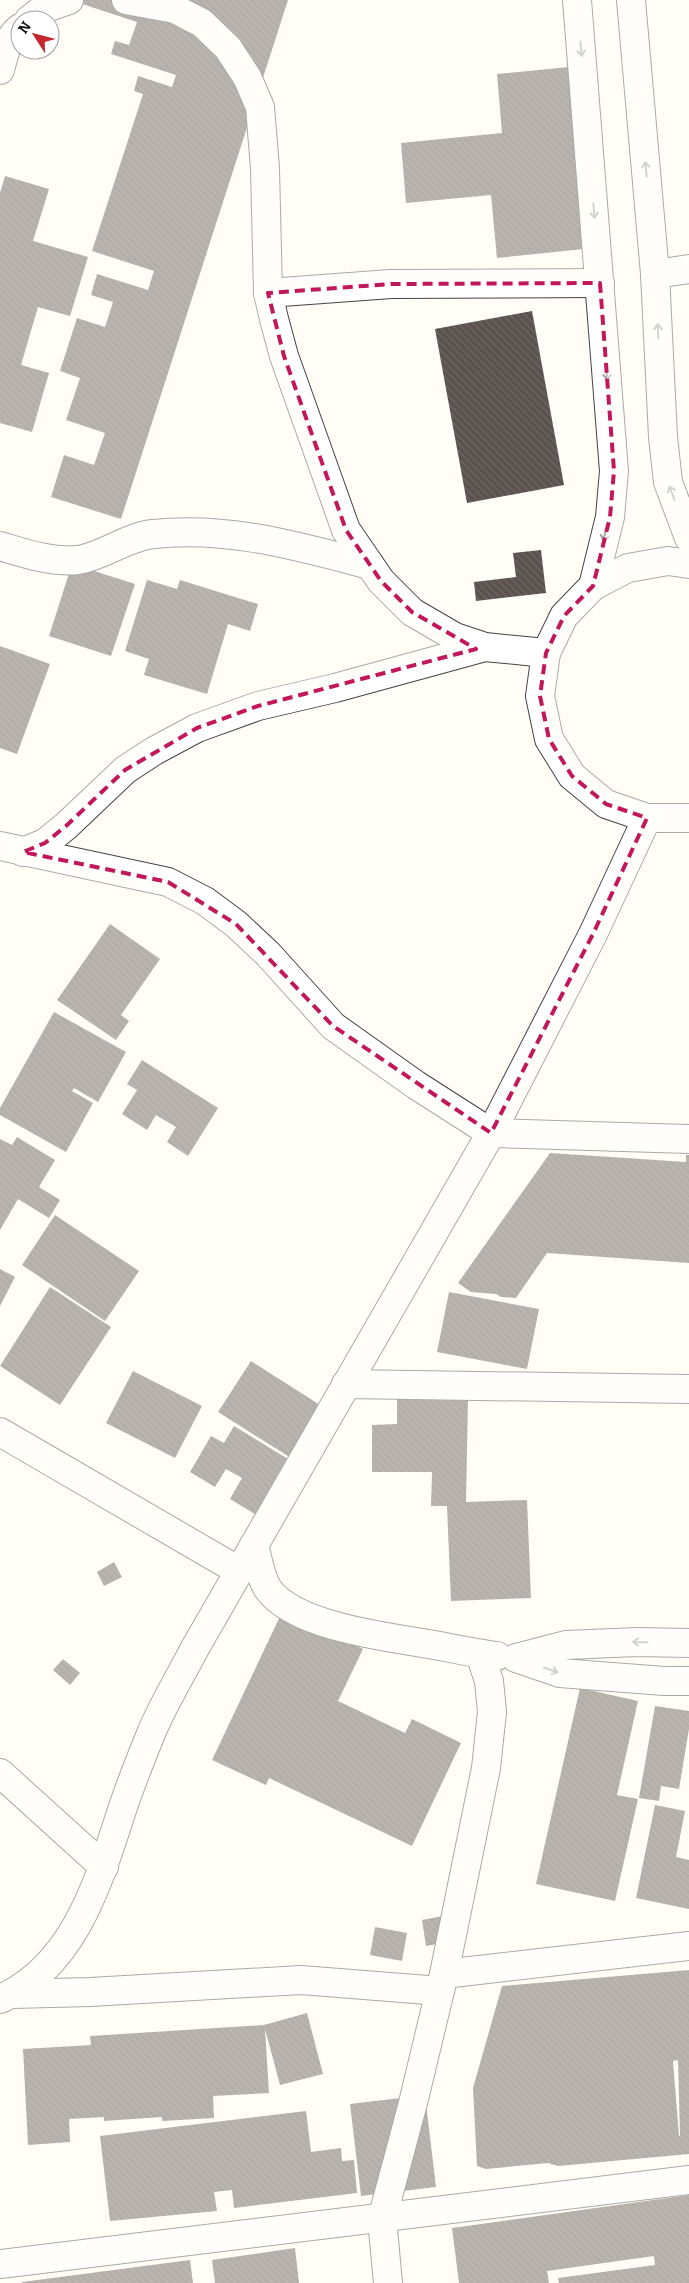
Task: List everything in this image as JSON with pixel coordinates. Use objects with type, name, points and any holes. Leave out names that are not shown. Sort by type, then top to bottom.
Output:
[{"type":"street","points":[[42,10],[69,0]]},
{"type":"street","points":[[126,0],[175,9],[202,23],[228,48],[247,77],[260,107],[265,168],[268,293],[284,356],[346,530],[381,581],[412,612],[455,637],[485,646],[546,653]]},
{"type":"street","points":[[577,0],[614,471],[610,517],[593,586]]},
{"type":"street","points":[[631,0],[655,274],[663,437],[668,482],[689,538]]},
{"type":"street","points":[[655,274],[689,270]]},
{"type":"street","points":[[268,293],[391,284],[600,283]]},
{"type":"street","points":[[0,546],[56,560],[79,560],[128,540],[152,534],[218,532],[275,540],[370,565]]},
{"type":"street","points":[[689,564],[668,561],[628,568],[593,586],[564,616],[546,653],[540,696],[550,739],[572,776],[606,804],[647,818],[689,818]]},
{"type":"street","points":[[12,849],[44,843],[66,826],[125,770],[154,751],[197,728],[258,706],[335,688],[485,646]]},
{"type":"street","points":[[6,1996],[48,1966],[78,1925],[104,1866],[150,1734],[194,1648],[491,1133],[593,934],[647,818]]},
{"type":"street","points":[[12,849],[168,882],[205,901],[236,924],[268,954],[333,1026],[416,1086],[491,1133],[689,1139]]},
{"type":"street","points":[[346,1384],[689,1389]]},
{"type":"street","points":[[0,1432],[239,1571]]},
{"type":"street","points":[[254,1545],[267,1588],[278,1599],[296,1611],[320,1621],[372,1635],[480,1654],[516,1658],[560,1673],[664,1681],[689,1681]]},
{"type":"street","points":[[516,1658],[566,1644],[689,1643]]},
{"type":"street","points":[[388,2283],[382,2219],[442,1983],[486,1768],[491,1721],[489,1681],[480,1654]]},
{"type":"street","points":[[0,1773],[104,1866]]},
{"type":"street","points":[[6,1996],[301,1980],[442,1983],[689,1946]]},
{"type":"street","points":[[0,2264],[382,2219],[689,2180]]},
{"type":"highlighted area","points":[[600,283],[614,471],[610,517],[593,586],[564,616],[546,653],[540,696],[549,739],[572,776],[606,804],[647,818],[593,934],[491,1133],[333,1026],[236,924],[168,882],[23,852],[45,843],[66,826],[125,770],[197,728],[258,706],[476,649],[412,612],[381,581],[346,530],[284,356],[268,293],[391,284]]},
{"type":"building","points":[[70,0],[288,0],[121,519],[51,497],[64,455],[94,465],[105,433],[66,420],[80,378],[60,371],[77,318],[105,327],[113,302],[91,295],[97,274],[148,290],[154,271],[92,251],[143,94],[134,91],[138,76],[172,87],[176,75],[111,54],[115,41],[129,45],[137,22]]},
{"type":"building","points":[[589,65],[593,248],[497,258],[491,195],[406,203],[401,143],[502,133],[497,74]]},
{"type":"building","points":[[5,176],[49,189],[33,241],[88,257],[70,316],[38,307],[21,365],[49,373],[32,432],[0,423],[0,193]]},
{"type":"building","points":[[532,311],[564,485],[467,503],[435,329]]},
{"type":"building","points":[[541,550],[546,593],[476,601],[474,582],[516,577],[513,553]]},
{"type":"building","points":[[72,564],[135,584],[111,656],[49,636]]},
{"type":"building","points":[[147,580],[177,589],[180,580],[258,604],[250,631],[228,624],[207,694],[144,675],[149,659],[125,651]]},
{"type":"building","points":[[0,646],[50,664],[17,754],[0,748]]},
{"type":"building","points":[[110,924],[160,959],[121,1015],[129,1021],[116,1040],[57,1000]]},
{"type":"building","points":[[54,1012],[126,1052],[98,1102],[74,1088],[72,1091],[93,1103],[66,1152],[0,1115],[0,1108]]},
{"type":"building","points":[[142,1060],[218,1108],[188,1156],[167,1142],[176,1127],[156,1115],[147,1130],[122,1114],[137,1090],[127,1084]]},
{"type":"building","points":[[17,1137],[55,1160],[39,1187],[60,1200],[49,1218],[18,1199],[0,1230],[0,1139],[12,1145]]},
{"type":"building","points":[[550,1153],[686,1162],[686,1155],[689,1155],[689,1263],[547,1253],[516,1298],[471,1292],[458,1283]]},
{"type":"building","points":[[55,1215],[139,1271],[105,1321],[22,1265]]},
{"type":"building","points":[[0,1269],[15,1277],[0,1306]]},
{"type":"building","points":[[50,1287],[111,1327],[60,1405],[0,1366]]},
{"type":"building","points":[[449,1292],[539,1309],[527,1369],[437,1352]]},
{"type":"building","points":[[251,1361],[339,1417],[307,1468],[218,1412]]},
{"type":"building","points":[[133,1371],[202,1406],[175,1458],[106,1423]]},
{"type":"building","points":[[397,1398],[468,1399],[466,1502],[527,1500],[531,1598],[451,1601],[447,1506],[431,1506],[432,1472],[372,1472],[372,1425],[397,1424]]},
{"type":"building","points":[[234,1426],[306,1470],[273,1525],[230,1499],[242,1478],[226,1469],[215,1487],[190,1472],[211,1436],[224,1443]]},
{"type":"building","points":[[114,1562],[122,1577],[104,1586],[97,1572]]},
{"type":"building","points":[[283,1610],[363,1649],[338,1701],[405,1733],[412,1719],[461,1743],[412,1846],[269,1778],[266,1785],[212,1760]]},
{"type":"building","points":[[63,1659],[80,1673],[70,1685],[53,1670]]},
{"type":"building","points":[[580,1688],[638,1701],[617,1795],[638,1799],[615,1901],[536,1884]]},
{"type":"building","points":[[655,1706],[689,1711],[689,1729],[679,1789],[661,1786],[659,1801],[639,1798]]},
{"type":"building","points":[[655,1805],[685,1811],[676,1857],[689,1860],[689,1909],[636,1898]]},
{"type":"building","points":[[448,1915],[453,1941],[426,1946],[422,1920]]},
{"type":"building","points":[[375,1927],[407,1933],[402,1961],[370,1955]]},
{"type":"building","points":[[689,1970],[689,2154],[558,2166],[548,2163],[486,2169],[477,2166],[473,2088],[502,1986]],"holes":[[[678,2060],[680,2136],[673,2061]]]},
{"type":"building","points":[[307,2013],[323,2074],[280,2085],[265,2029],[269,2093],[213,2096],[214,2118],[162,2121],[162,2117],[104,2121],[104,2117],[69,2119],[70,2142],[28,2145],[23,2049],[91,2045],[90,2036],[264,2025]]},
{"type":"building","points":[[425,2095],[436,2187],[361,2196],[350,2104]]},
{"type":"building","points":[[306,2111],[311,2152],[341,2148],[342,2161],[354,2160],[357,2193],[234,2208],[232,2190],[214,2192],[217,2211],[110,2221],[100,2136]]},
{"type":"building","points":[[689,2195],[689,2283],[559,2283],[558,2278],[655,2265],[654,2256],[547,2271],[549,2283],[459,2283],[452,2228]]},
{"type":"building","points":[[295,2248],[299,2283],[215,2283],[212,2260]]},
{"type":"building","points":[[190,2260],[193,2283],[22,2283],[22,2282]]}]
